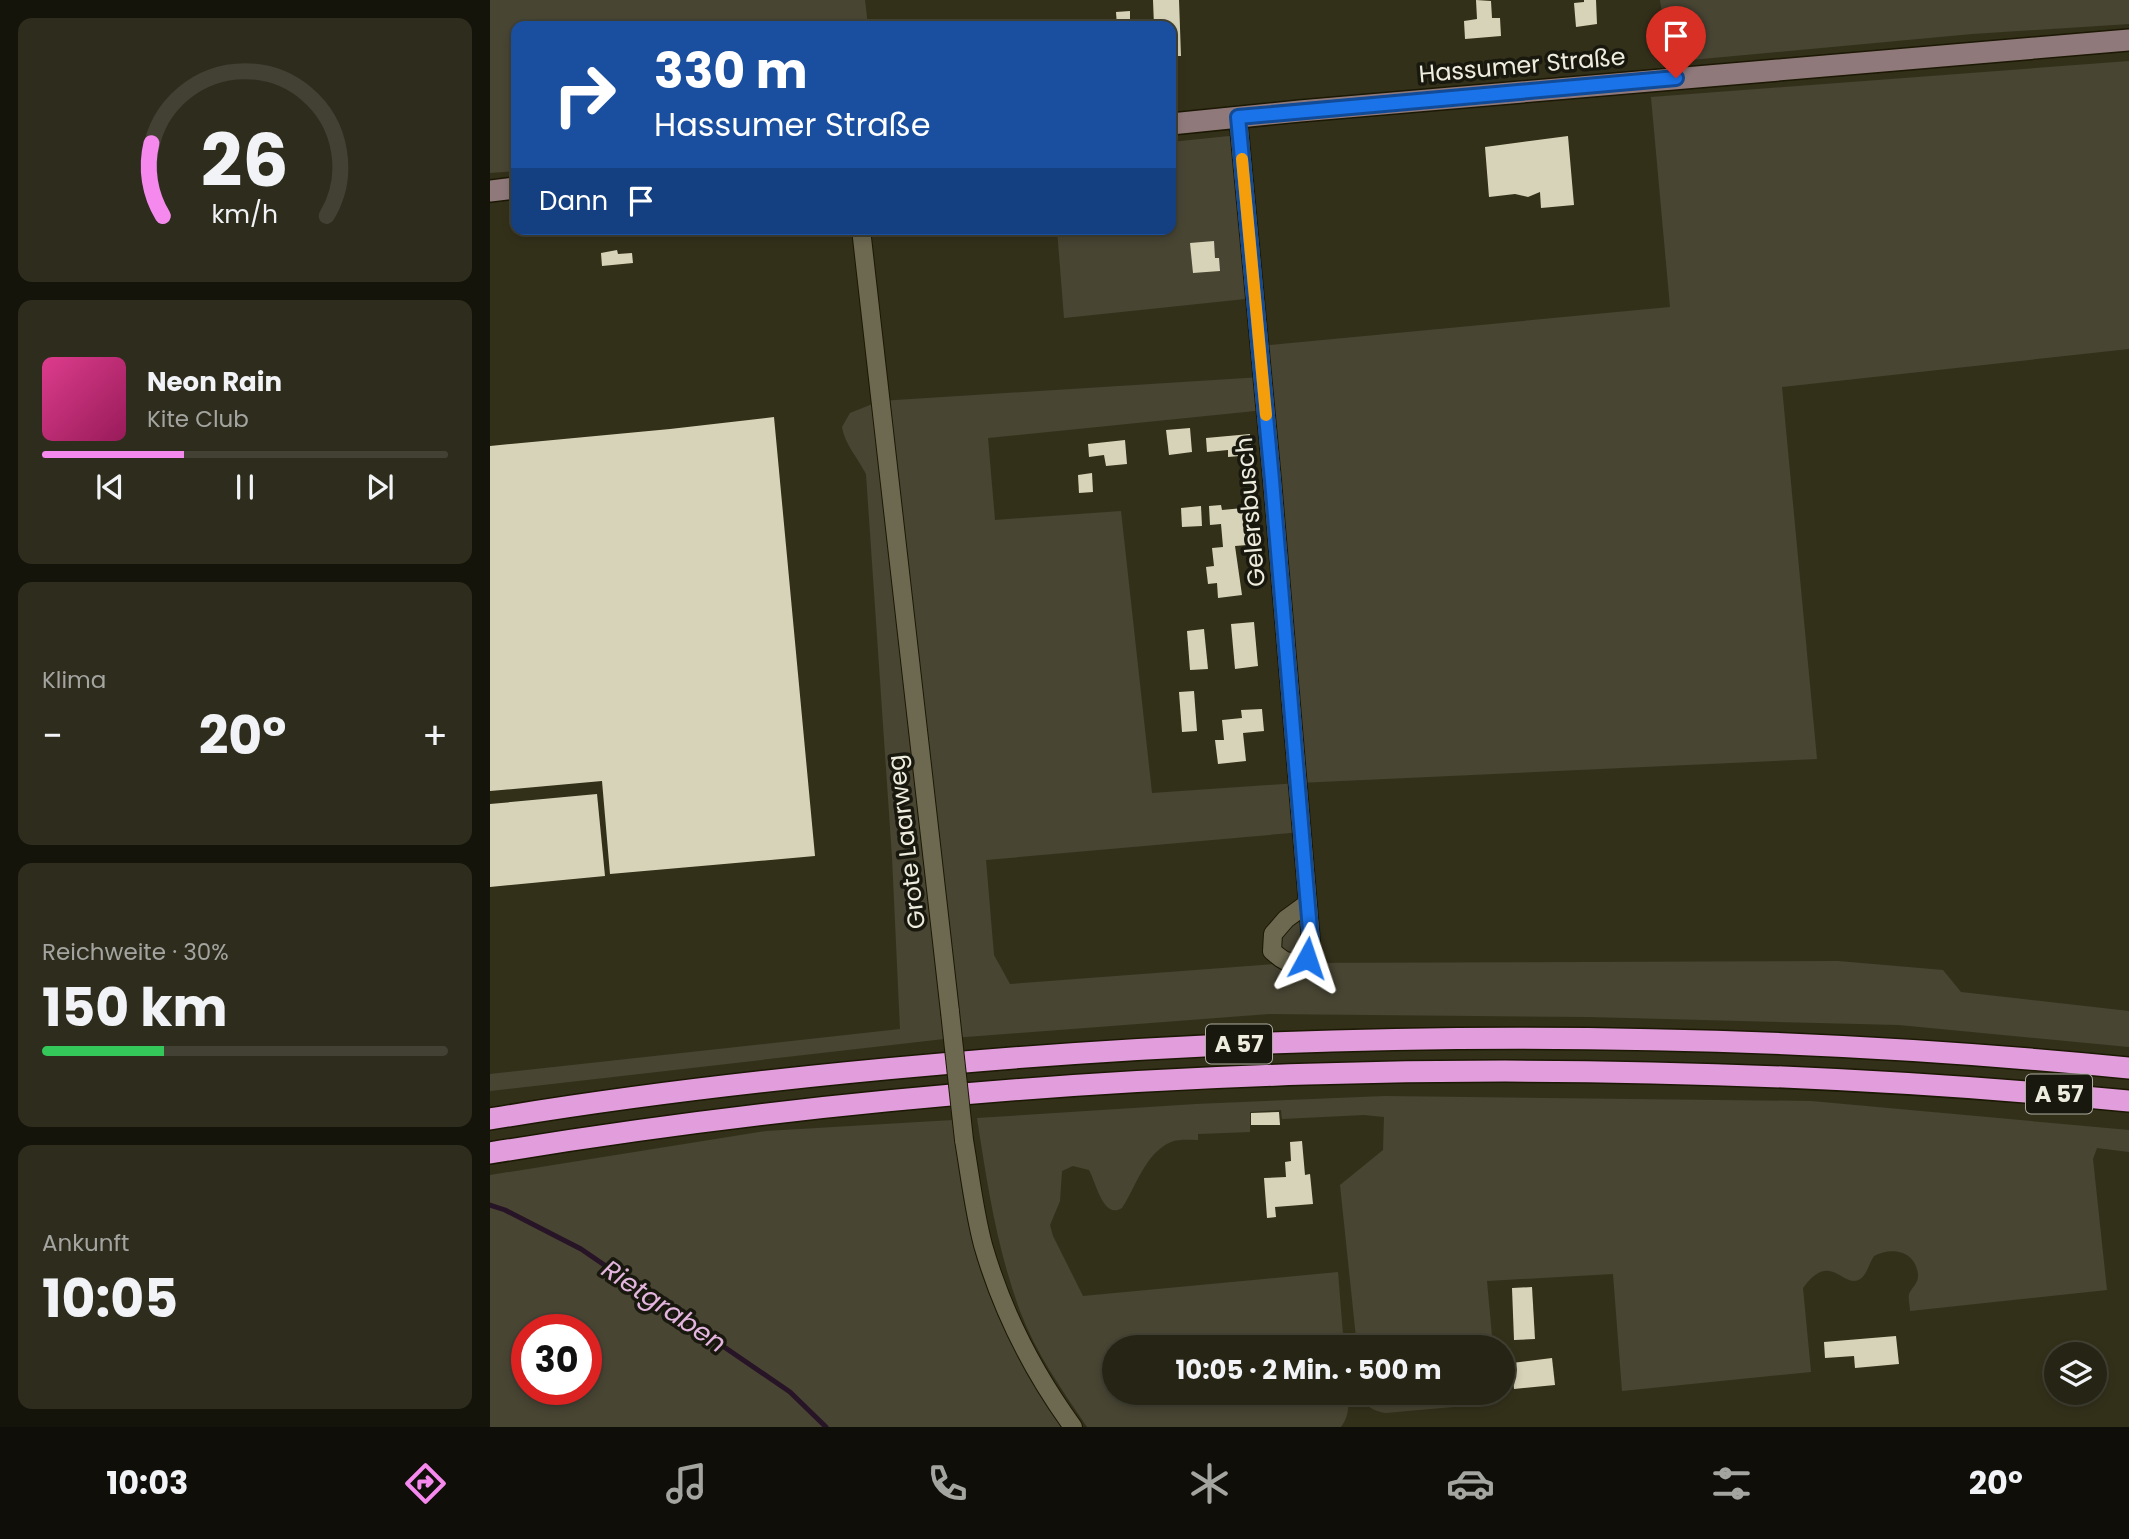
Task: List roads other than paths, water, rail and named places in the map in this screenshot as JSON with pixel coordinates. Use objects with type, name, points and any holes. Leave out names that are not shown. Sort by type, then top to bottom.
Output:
[{"type":"highway","name":"A 57","points":[[490,1119],[740,1084],[867,1070],[1020,1057],[1261,1043],[1479,1038],[1666,1040],[1947,1053],[2129,1068]]},
{"type":"highway","name":"A 57","points":[[490,1153],[726,1120],[876,1103],[1174,1081],[1341,1074],[1680,1074],[1941,1086],[2129,1101]]},
{"type":"street","name":"Hassumer Straße","points":[[1176,123],[2129,40]]},
{"type":"street","name":"Gelersbusch","points":[[1238,117],[1308,903]]},
{"type":"street","points":[[490,191],[511,189]]},
{"type":"street","name":"Grote Laarweg","points":[[862,235],[964,1140],[983,1242],[994,1279],[1035,1370],[1073,1427]]},
{"type":"waterway","name":"Rietgraben","points":[[490,1205],[581,1249],[790,1392],[826,1427]]}]
